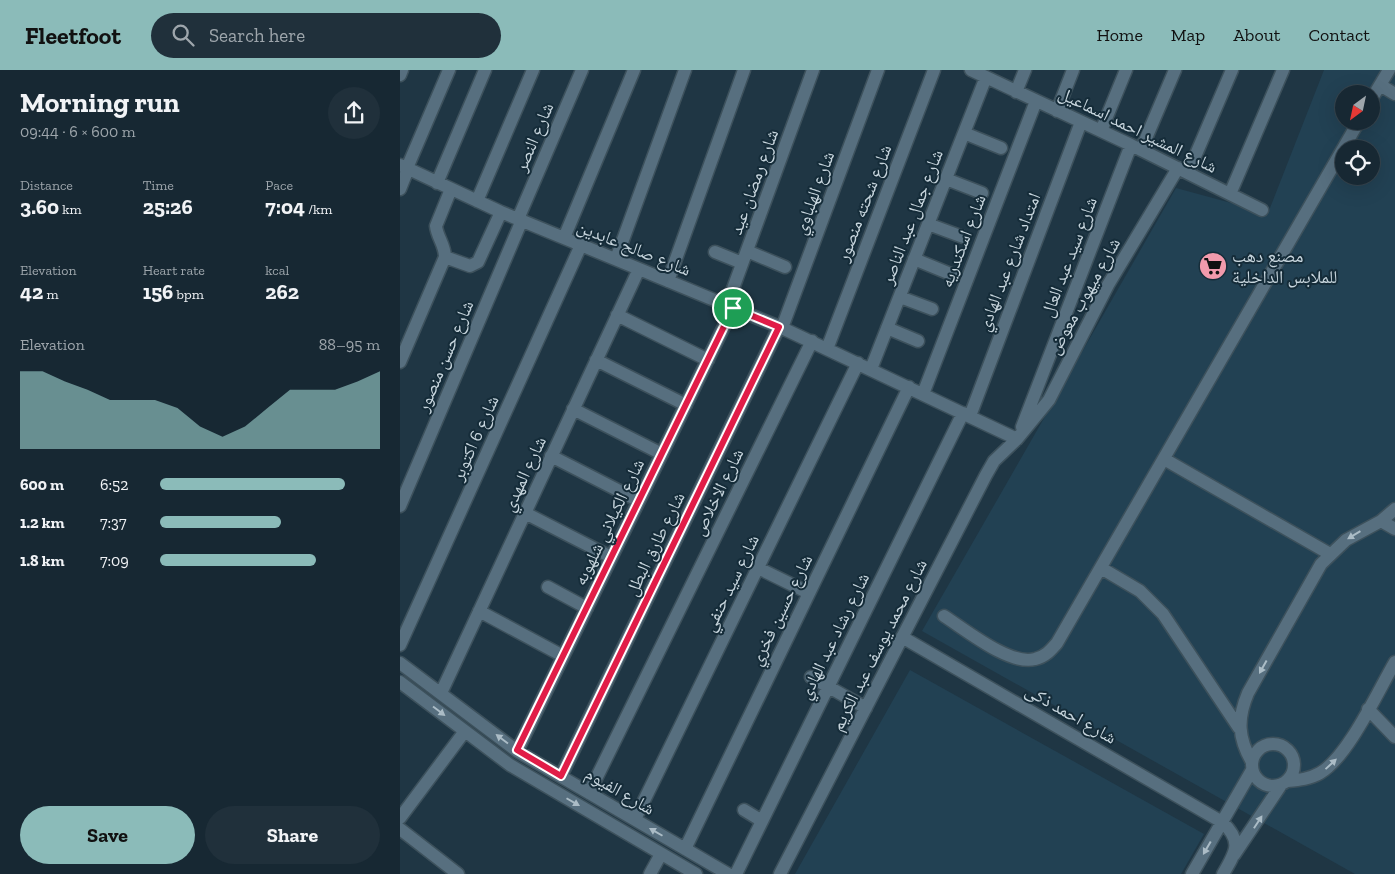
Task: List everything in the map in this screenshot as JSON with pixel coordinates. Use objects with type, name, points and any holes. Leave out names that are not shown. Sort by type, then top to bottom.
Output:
[{"type":"street","points":[[400,75],[402,70]]},
{"type":"street","points":[[400,189],[405,167],[449,70]]},
{"type":"street","points":[[437,183],[485,70]]},
{"type":"street","points":[[477,201],[533,70]]},
{"type":"street","name":"شارع النصر","points":[[520,219],[582,70]]},
{"type":"street","points":[[564,238],[634,70]]},
{"type":"street","points":[[616,259],[686,70]]},
{"type":"street","points":[[668,281],[744,70]]},
{"type":"street","name":"شارع رمضان عيد","points":[[730,307],[745,257],[813,70]]},
{"type":"street","name":"شارع الهلباوي","points":[[781,327],[878,70]]},
{"type":"street","name":"شارع شحته منصور","points":[[827,348],[934,70]]},
{"type":"street","name":"شارع المشير احمد اسماعيل","points":[[972,70],[1136,147],[1262,210]]},
{"type":"street","points":[[1016,92],[1025,70]]},
{"type":"street","points":[[1057,110],[1073,70]]},
{"type":"street","points":[[1101,131],[1126,70]]},
{"type":"street","name":"شارع سيد عبد العال","points":[[1018,438],[1136,147],[1175,70]]},
{"type":"street","name":"شارع ميهوب معوض","points":[[1018,438],[1049,400],[1108,285],[1183,171],[1232,70]]},
{"type":"street","points":[[1230,194],[1283,70]]},
{"type":"street","points":[[1389,70],[1380,85],[1395,94]]},
{"type":"street","name":"شارع جمال عبد الناصر","points":[[871,369],[986,77]]},
{"type":"street","name":"شارع اسكندريه","points":[[923,394],[1036,101]]},
{"type":"street","name":"امتداد شارع عبد الهادي","points":[[966,414],[1080,122]]},
{"type":"street","points":[[944,616],[1009,656],[1022,660],[1036,659],[1048,653],[1057,643],[1354,130]]},
{"type":"street","points":[[964,133],[1001,148]]},
{"type":"street","name":"شارع صالح عابدين","points":[[405,167],[501,212],[781,327],[1018,438]]},
{"type":"street","points":[[946,179],[982,193]]},
{"type":"street","points":[[400,362],[445,257],[443,244],[436,233],[436,226],[451,189]]},
{"type":"street","points":[[445,257],[470,266],[478,262],[501,212]]},
{"type":"street","name":"شارع حسن منصور","points":[[400,506],[520,219]]},
{"type":"street","points":[[928,224],[963,237]]},
{"type":"street","name":"شارع 6 اكتوبر","points":[[400,645],[581,245]]},
{"type":"street","points":[[715,252],[785,266]]},
{"type":"street","points":[[914,260],[953,275]]},
{"type":"street","name":"شارع المهدي","points":[[441,693],[639,268]]},
{"type":"street","points":[[900,296],[932,309]]},
{"type":"street","name":"شارع الكيلاني شلهوبه","points":[[517,750],[708,360],[730,307]]},
{"type":"street","points":[[617,315],[708,360]]},
{"type":"street","name":"شارع طارق البطل","points":[[561,776],[781,327]]},
{"type":"street","points":[[887,328],[918,340]]},
{"type":"street","name":"شارع الاخلاص","points":[[589,793],[812,342]]},
{"type":"street","points":[[596,360],[686,405]]},
{"type":"street","name":"شارع سيد حنفي","points":[[634,819],[858,363]]},
{"type":"street","name":"شارع حسين فخري","points":[[685,849],[909,387]]},
{"type":"street","points":[[573,409],[662,454]]},
{"type":"street","name":"شارع رشاد عبد الهادي","points":[[736,874],[966,414]]},
{"type":"street","name":"شارع محمد يوسف عبد الكريم","points":[[780,874],[990,468],[1005,449],[1018,438]]},
{"type":"street","points":[[551,456],[639,501]]},
{"type":"street","points":[[1164,459],[1330,554]]},
{"type":"street","points":[[1395,509],[1381,521],[1346,540],[1330,554],[1312,577],[1248,694],[1241,710],[1239,728],[1243,746],[1256,778],[1263,784],[1272,786],[1312,776],[1333,763],[1368,709],[1395,662]]},
{"type":"street","points":[[525,513],[611,557]]},
{"type":"street","points":[[1381,521],[1395,529]]},
{"type":"street","points":[[758,568],[809,593]]},
{"type":"street","points":[[1101,568],[1140,591],[1163,614],[1239,728]]},
{"type":"street","points":[[548,588],[587,608]]},
{"type":"street","points":[[479,611],[563,656]]},
{"type":"street","name":"شارع احمد ذكى","points":[[902,637],[1222,822],[1233,832],[1236,844],[1233,857]]},
{"type":"street","name":"شارع الفيوم","points":[[400,663],[517,750],[728,874]]},
{"type":"street","points":[[812,677],[866,708]]},
{"type":"street","name":"شارع الفيوم","points":[[400,682],[510,765],[696,874]]},
{"type":"street","points":[[1368,709],[1395,737]]},
{"type":"street","points":[[400,818],[465,731]]},
{"type":"street","points":[[1192,874],[1252,766],[1258,749],[1264,745],[1279,744],[1286,748],[1294,760],[1294,768],[1223,874]]},
{"type":"street","points":[[744,810],[762,821]]},
{"type":"street","points":[[400,829],[458,874]]},
{"type":"street","points":[[650,874],[661,854]]},
{"type":"shaded area","points":[[1324,70],[1395,70],[1395,874],[1355,874],[922,631],[1176,188],[1268,213]]},
{"type":"shaded area","points":[[910,670],[1204,834],[1181,874],[795,874]]},
{"type":"place","name":"مصنع دهب للملابس الداخلية","points":[[1213,266]]},
{"type":"route","points":[[733,308],[779,327],[561,776],[517,750],[733,308]]}]
